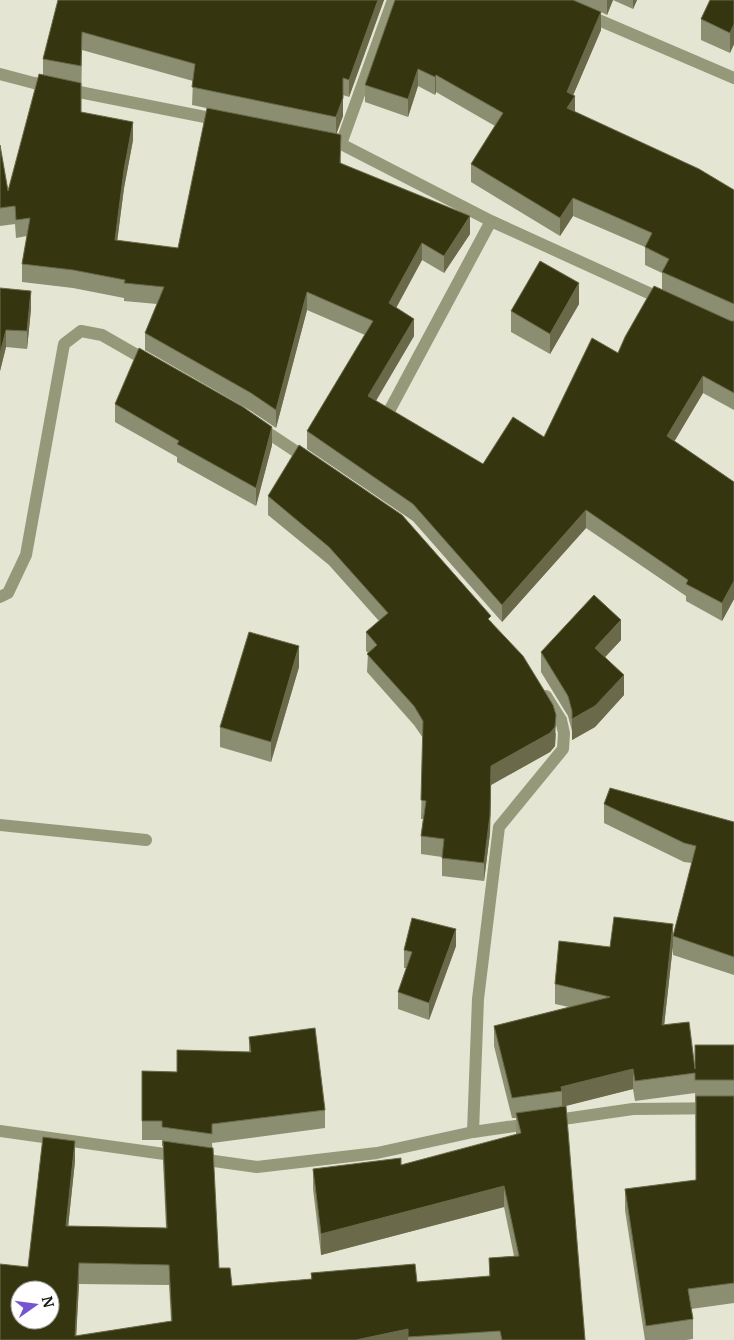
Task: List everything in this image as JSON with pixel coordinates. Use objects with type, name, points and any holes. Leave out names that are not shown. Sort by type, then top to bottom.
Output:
[{"type":"street","points":[[342,144],[393,0]]},
{"type":"street","points":[[580,12],[734,78]]},
{"type":"street","points":[[0,74],[34,84],[236,123]]},
{"type":"street","points":[[313,139],[342,144],[491,221],[671,303]]},
{"type":"street","points":[[387,415],[491,221]]},
{"type":"street","points":[[0,596],[8,593],[26,555],[64,344],[81,331],[102,335],[162,369]]},
{"type":"street","points":[[247,418],[321,468]]},
{"type":"street","points":[[473,1132],[478,999],[499,827],[563,749],[564,733],[561,720],[538,682]]},
{"type":"street","points":[[0,825],[146,840]]},
{"type":"street","points":[[0,1131],[257,1167],[377,1153],[473,1132],[633,1109],[734,1108]]},
{"type":"building","points":[[58,0],[378,0],[349,80],[343,78],[343,98],[336,117],[192,87],[195,64],[82,32],[81,66],[43,59]]},
{"type":"building","points":[[395,0],[573,0],[601,12],[567,92],[575,96],[567,108],[699,169],[734,190],[734,304],[662,272],[669,259],[645,247],[652,233],[573,198],[560,218],[471,164],[503,113],[436,75],[435,77],[418,69],[408,99],[365,85]]},
{"type":"building","points":[[710,0],[734,0],[734,24],[730,33],[701,19]]},
{"type":"building","points":[[39,74],[81,83],[81,112],[133,122],[124,170],[115,240],[178,248],[207,108],[341,135],[340,163],[470,216],[444,256],[422,243],[389,303],[414,319],[368,396],[483,464],[513,417],[544,437],[592,338],[618,353],[654,286],[734,321],[734,393],[703,376],[667,436],[734,482],[734,581],[722,603],[686,584],[688,580],[586,510],[502,605],[413,504],[307,431],[373,321],[307,292],[276,410],[251,393],[145,333],[164,287],[124,283],[125,280],[73,270],[22,264],[30,218],[16,220],[15,206],[0,208],[0,145],[8,191]]},
{"type":"building","points":[[540,261],[579,283],[550,334],[511,311]]},
{"type":"building","points":[[0,288],[31,291],[27,331],[6,330],[0,354]]},
{"type":"building","points":[[139,348],[243,407],[272,427],[256,488],[177,444],[179,441],[115,404]]},
{"type":"building","points":[[299,445],[402,515],[491,616],[488,619],[523,656],[553,705],[556,715],[555,727],[550,733],[491,766],[490,815],[484,863],[442,858],[444,839],[421,836],[426,801],[421,800],[423,721],[414,706],[367,654],[377,645],[366,632],[388,613],[329,547],[268,496]]},
{"type":"building","points":[[594,595],[621,620],[595,648],[624,675],[595,706],[572,719],[568,696],[541,652]]},
{"type":"building","points":[[249,632],[299,646],[271,742],[220,727]]},
{"type":"building","points":[[610,788],[734,822],[734,957],[673,936],[696,846],[684,843],[604,804]]},
{"type":"building","points":[[614,917],[673,924],[662,1025],[689,1022],[695,1069],[695,1045],[734,1045],[734,1080],[695,1080],[695,1073],[635,1081],[633,1069],[561,1087],[562,1091],[512,1098],[494,1026],[610,997],[555,984],[559,941],[610,947]]},
{"type":"building","points":[[412,918],[456,929],[429,1003],[398,992],[412,952],[404,950]]},
{"type":"building","points":[[315,1028],[325,1110],[212,1124],[212,1134],[162,1127],[162,1121],[142,1121],[142,1071],[177,1072],[177,1050],[251,1052],[249,1037]]},
{"type":"building","points":[[696,1096],[734,1096],[734,1283],[688,1289],[693,1319],[646,1326],[625,1189],[696,1180]]},
{"type":"building","points":[[566,1106],[585,1340],[502,1340],[500,1331],[408,1337],[408,1329],[356,1340],[0,1340],[0,1264],[28,1267],[43,1137],[75,1141],[66,1226],[167,1228],[163,1141],[213,1148],[219,1268],[230,1268],[232,1286],[312,1279],[311,1273],[415,1264],[417,1282],[490,1276],[489,1258],[519,1256],[504,1186],[321,1234],[313,1169],[401,1158],[401,1165],[521,1133],[516,1113]],"holes":[[[79,1263],[169,1265],[172,1321],[75,1336]]]}]
